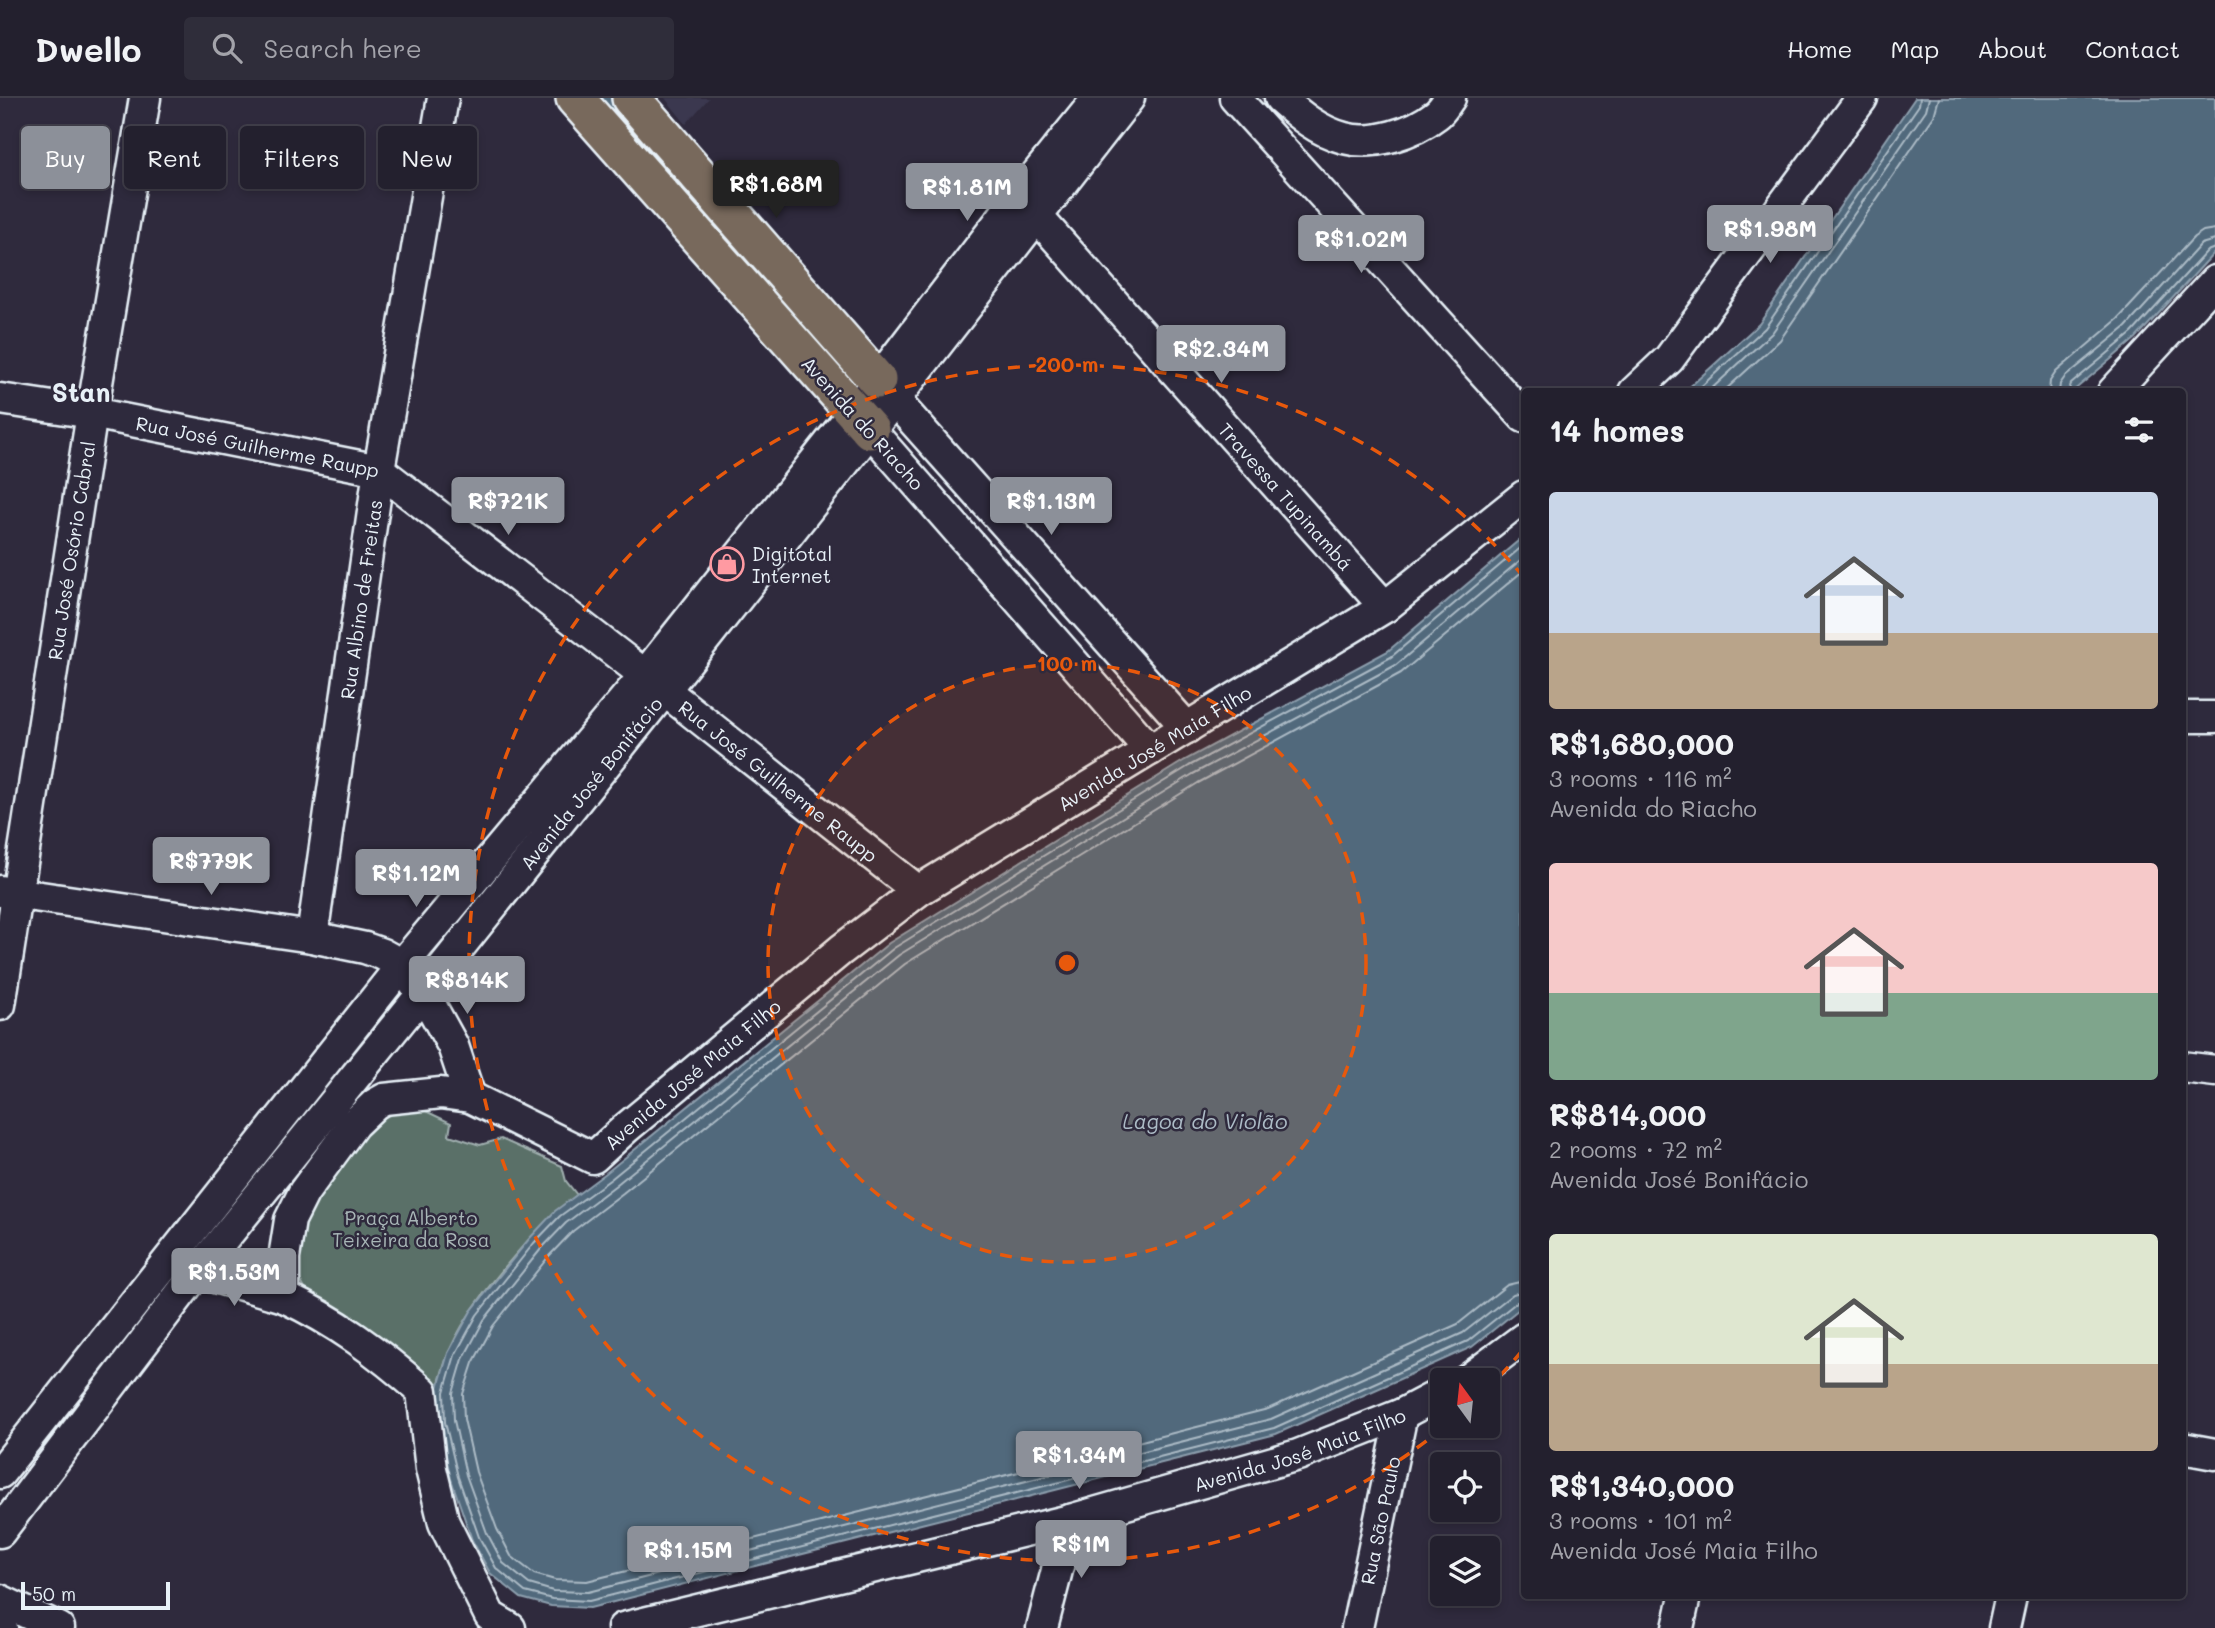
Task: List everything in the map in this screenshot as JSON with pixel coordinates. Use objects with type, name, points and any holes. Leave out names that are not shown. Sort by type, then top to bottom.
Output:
[{"type":"main road","name":"Avenida do Riacho","points":[[575,98],[862,421]]},
{"type":"main road","name":"Avenida do Riacho","points":[[631,98],[886,390]]},
{"type":"street","name":"Rua José Osório Cabral","points":[[0,1004],[9,893],[145,98]]},
{"type":"street","name":"Rua Albino de Freitas","points":[[312,937],[379,470],[443,98]]},
{"type":"street","name":"Avenida José Bonifácio","points":[[0,1532],[197,1272],[422,994],[654,683],[862,421],[1027,206],[1098,98]]},
{"type":"street","name":"Avenida José Bonifácio","points":[[1027,206],[1129,98]]},
{"type":"street","points":[[1235,98],[1521,414]]},
{"type":"street","points":[[1280,98],[1306,121],[1331,133],[1360,141],[1400,134],[1437,114],[1450,98]]},
{"type":"street","points":[[1638,388],[1669,359],[1862,98]]},
{"type":"street","name":"Travessa Tupinambá","points":[[1027,206],[1385,607]]},
{"type":"street","points":[[2117,388],[2215,281]]},
{"type":"street","name":"Avenida do Riacho","points":[[886,390],[1187,728]]},
{"type":"street","name":"Rua José Guilherme Raupp","points":[[0,399],[92,413],[379,470],[918,891]]},
{"type":"street","name":"Avenida do Riacho","points":[[862,421],[1150,750]]},
{"type":"street","name":"Avenida José Maia Filho","points":[[284,1297],[284,1258],[290,1220],[304,1192],[354,1124],[375,1104],[384,1099],[442,1093],[470,1097],[593,1158],[841,950],[918,891],[1385,607],[1521,498]]},
{"type":"street","name":"Avenida José Bonifácio","points":[[0,1473],[402,965],[654,683]]},
{"type":"street","points":[[2186,717],[2215,717]]},
{"type":"street","points":[[9,893],[312,937],[365,948],[402,965],[443,1026],[453,1046],[470,1097]]},
{"type":"street","points":[[2186,1067],[2215,1071]]},
{"type":"street","points":[[200,1221],[224,1238]]},
{"type":"street","points":[[197,1272],[284,1297],[345,1329],[366,1343],[422,1391],[431,1469],[444,1523],[495,1624]]},
{"type":"street","points":[[1484,1368],[1521,1340]]},
{"type":"street","name":"Avenida José Maia Filho","points":[[623,1628],[1070,1520],[1298,1455],[1430,1399]]},
{"type":"street","name":"Rua São Paulo","points":[[1357,1628],[1402,1413]]},
{"type":"street","points":[[2186,1449],[2215,1454]]},
{"type":"street","points":[[1043,1628],[1070,1520]]},
{"type":"street","points":[[1678,1628],[1684,1599]]},
{"type":"street","points":[[2004,1628],[2010,1599]]},
{"type":"street","points":[[0,1600],[59,1628]]},
{"type":"shaded area","points":[[665,98],[709,98],[686,124]]},
{"type":"green space","name":"Praça Alberto Teixeira da Rosa","points":[[415,1106],[451,1123],[449,1135],[480,1145],[501,1139],[562,1166],[566,1181],[577,1195],[522,1247],[486,1291],[457,1335],[437,1391],[307,1293],[297,1274],[296,1221],[368,1118]]},
{"type":"water","points":[[1915,98],[2215,98],[2215,252],[2136,338],[2077,388],[1688,388],[1759,324]]},
{"type":"water","name":"Lagoa do Violão","points":[[1521,539],[1521,1307],[1472,1347],[1276,1434],[590,1608],[551,1606],[521,1598],[490,1573],[472,1540],[451,1479],[438,1423],[437,1391],[448,1353],[471,1311],[555,1211],[606,1173],[889,943],[1185,760],[1388,651]]},
{"type":"waterway","points":[[602,98],[842,371]]},
{"type":"place","name":"Digitotal Internet","points":[[727,564]]},
{"type":"district","name":"Stan","points":[[81,392]]}]
